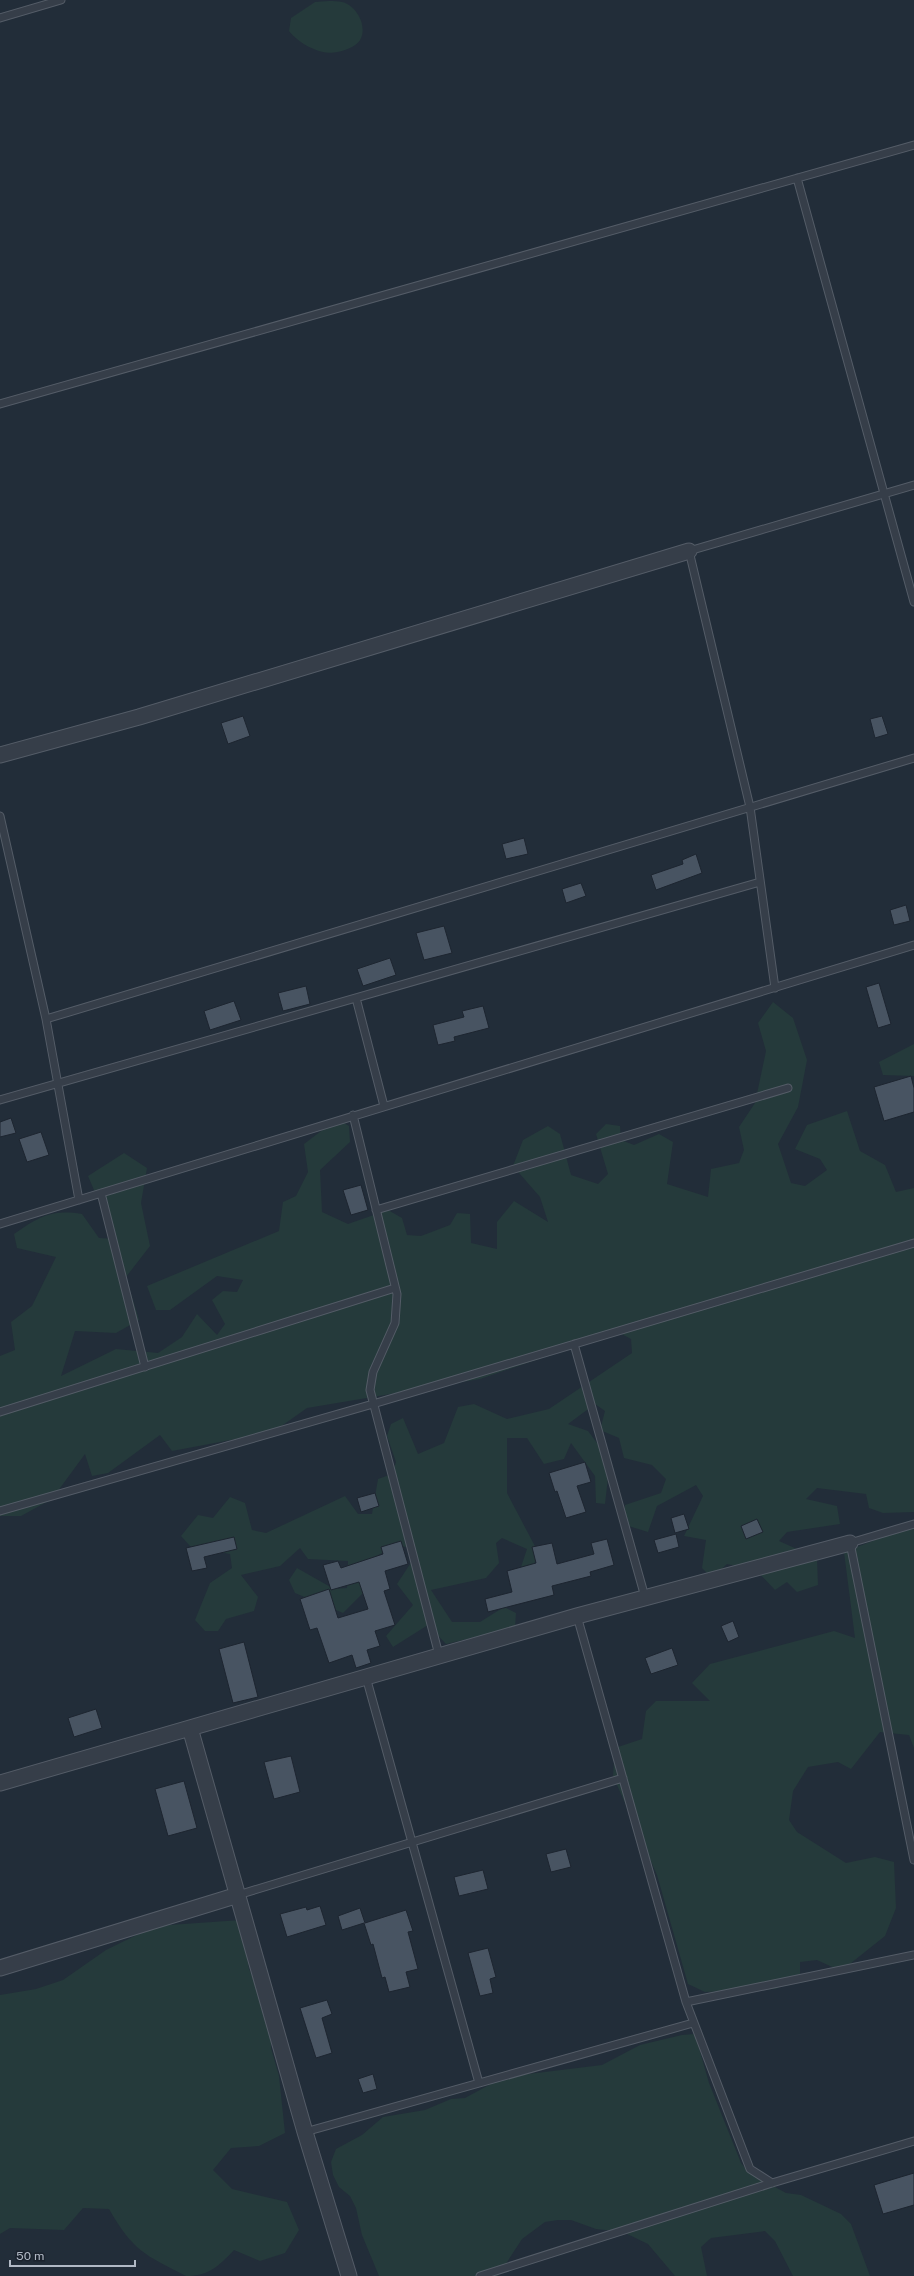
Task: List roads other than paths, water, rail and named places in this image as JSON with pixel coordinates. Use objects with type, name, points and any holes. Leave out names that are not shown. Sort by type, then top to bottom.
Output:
[{"type":"street","points":[[0,755],[138,717],[689,551]]},
{"type":"street","points":[[0,1783],[577,1616],[850,1543]]},
{"type":"street","points":[[190,1728],[349,2276]]},
{"type":"street","points":[[0,1968],[238,1895]]},
{"type":"lane","points":[[0,18],[61,0]]},
{"type":"lane","points":[[0,404],[914,145]]},
{"type":"lane","points":[[797,178],[914,602]]},
{"type":"lane","points":[[775,988],[750,807],[689,551],[914,485]]},
{"type":"lane","points":[[46,1019],[914,758]]},
{"type":"lane","points":[[0,816],[46,1019],[78,1200]]},
{"type":"lane","points":[[0,1100],[760,882]]},
{"type":"lane","points":[[0,1224],[914,945]]},
{"type":"lane","points":[[356,998],[384,1106]]},
{"type":"lane","points":[[376,1210],[788,1088]]},
{"type":"lane","points":[[353,1115],[395,1288],[397,1307],[395,1324],[373,1372],[370,1390],[439,1655]]},
{"type":"lane","points":[[101,1193],[146,1366]]},
{"type":"lane","points":[[0,1511],[373,1404],[914,1243]]},
{"type":"lane","points":[[0,1412],[395,1288]]},
{"type":"lane","points":[[574,1344],[645,1597]]},
{"type":"lane","points":[[914,1524],[850,1543],[914,1860]]},
{"type":"lane","points":[[577,1616],[693,2023],[750,2169],[772,2183]]},
{"type":"lane","points":[[366,1677],[479,2083]]},
{"type":"lane","points":[[238,1895],[623,1778]]},
{"type":"lane","points":[[686,2002],[914,1955]]},
{"type":"lane","points":[[306,2132],[693,2023]]},
{"type":"lane","points":[[480,2276],[772,2183],[914,2141]]}]
